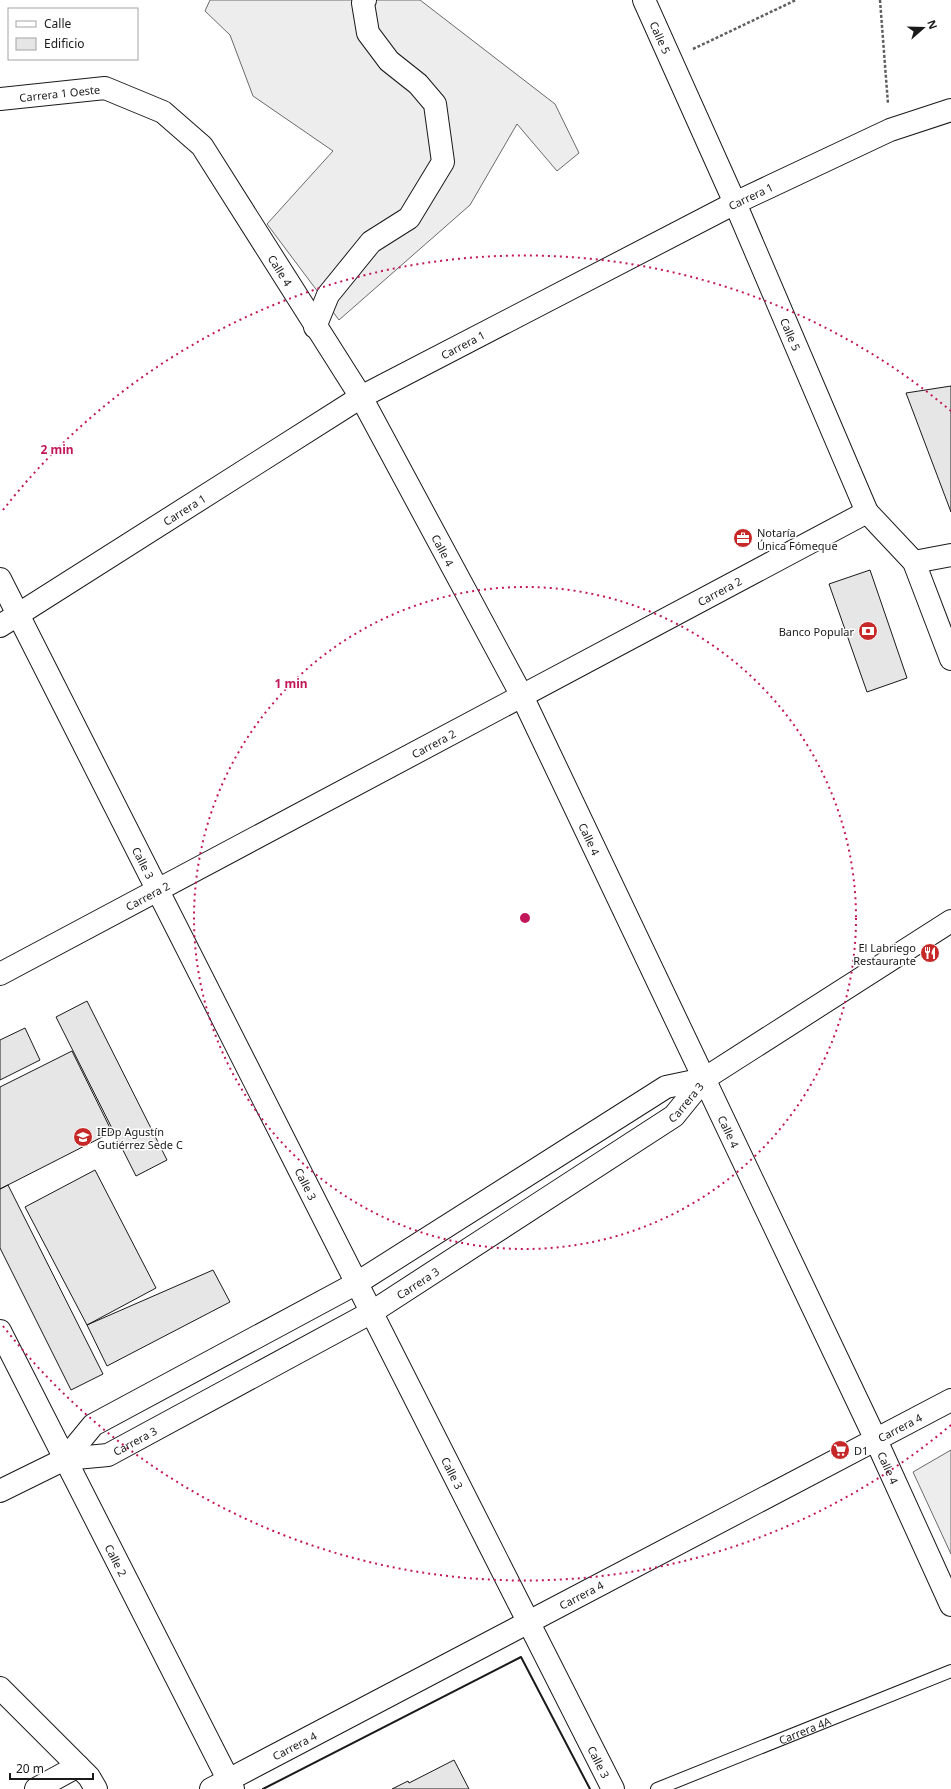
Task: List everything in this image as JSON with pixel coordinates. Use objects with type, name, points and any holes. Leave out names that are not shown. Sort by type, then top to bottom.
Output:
[{"type":"street","points":[[315,327],[328,295],[371,242],[409,218],[443,162],[435,104],[418,84],[389,61],[368,33],[363,4],[365,0]]},
{"type":"street","name":"Calle 5","points":[[644,0],[735,203],[867,512],[914,562],[951,659]]},
{"type":"street","name":"Carrera 1 Oeste","points":[[0,99],[105,88],[163,112]]},
{"type":"street","name":"Carrera 1","points":[[0,626],[362,398],[735,203],[890,130],[951,111]]},
{"type":"street","name":"Calle 4","points":[[163,112],[202,146],[315,327],[362,398],[522,696],[876,1440],[951,1605]]},
{"type":"street","name":"Carrera 2","points":[[0,974],[867,512]]},
{"type":"street","points":[[914,562],[951,555]]},
{"type":"street","name":"Calle 3","points":[[0,579],[613,1789]]},
{"type":"street","name":"Carrera 3","points":[[65,1459],[108,1455],[372,1312],[674,1116],[704,1079],[951,922]]},
{"type":"street","name":"Carrera 3","points":[[65,1459],[93,1425],[357,1283],[666,1088],[704,1079]]},
{"type":"street","name":"Calle 2","points":[[0,1331],[65,1459],[224,1786]]},
{"type":"street","name":"Carrera 4","points":[[224,1786],[529,1622],[951,1400]]},
{"type":"street","points":[[0,1491],[65,1459]]},
{"type":"street","points":[[0,1688],[89,1777],[96,1789]]},
{"type":"street","points":[[36,1789],[78,1766]]},
{"type":"lane","name":"Carrera 4A","points":[[658,1789],[951,1671]]},
{"type":"path","points":[[671,59],[796,0]]},
{"type":"path","points":[[880,0],[890,130]]},
{"type":"shaded area","points":[[210,0],[420,0],[555,104],[579,153],[557,171],[517,124],[470,205],[339,320],[267,224],[333,151],[253,96],[230,35],[205,11]]},
{"type":"shaded area","points":[[951,1450],[951,1554],[913,1472]]},
{"type":"building","points":[[951,386],[951,512],[906,393]]},
{"type":"building","name":"Banco Popular","points":[[870,570],[907,678],[867,692],[829,584]]},
{"type":"building","points":[[87,1001],[167,1160],[136,1176],[56,1017]]},
{"type":"building","points":[[25,1028],[40,1060],[0,1080],[0,1040]]},
{"type":"building","points":[[72,1051],[112,1132],[0,1189],[0,1087]]},
{"type":"building","points":[[95,1170],[156,1288],[87,1325],[25,1207]]},
{"type":"building","points":[[8,1185],[103,1374],[71,1390],[0,1248],[0,1189]]},
{"type":"building","points":[[213,1270],[230,1302],[107,1366],[87,1325]]},
{"type":"building","points":[[454,1760],[469,1789],[392,1789],[408,1781],[409,1783]]},
{"type":"wall","points":[[263,1789],[521,1657],[590,1789]]},
{"type":"place","name":"Notaría Única Fómeque","points":[[743,538]]},
{"type":"place","name":"Banco Popular","points":[[868,631]]},
{"type":"place","name":"El Labriego Restaurante","points":[[930,953]]},
{"type":"place","name":"IEDp Agustín Gutiérrez Sede C","points":[[83,1137]]},
{"type":"place","name":"D1","points":[[840,1450]]}]
